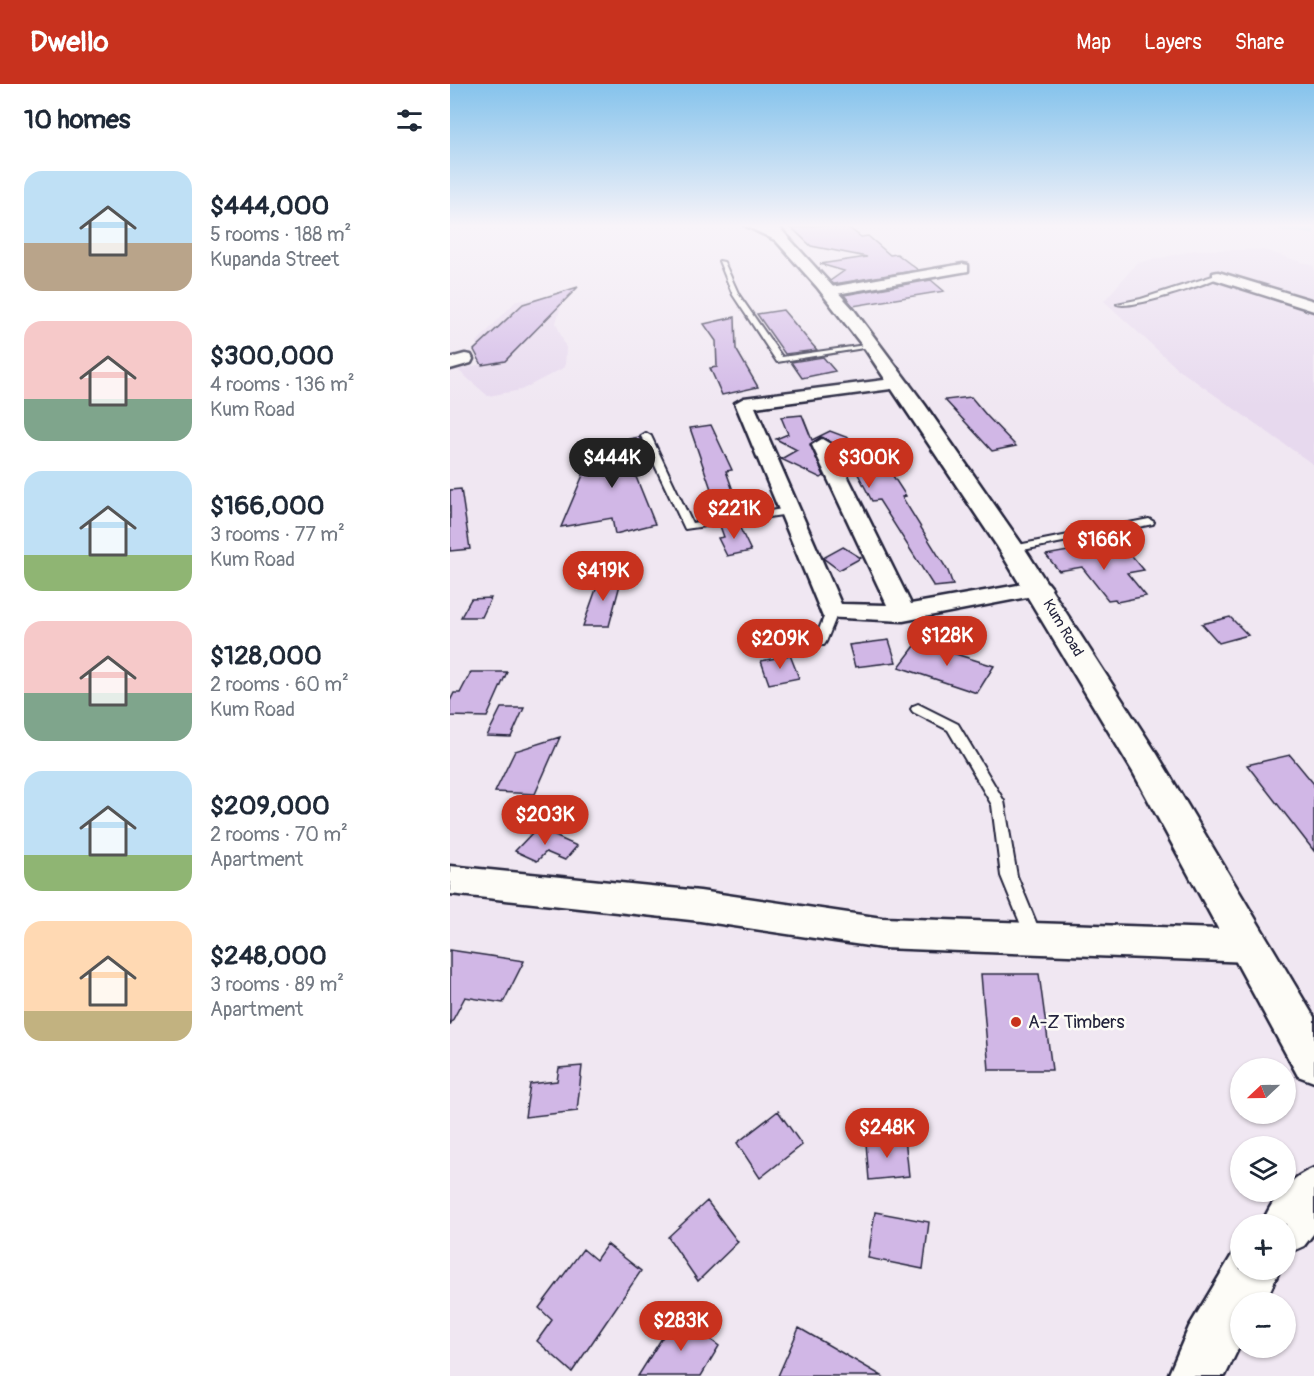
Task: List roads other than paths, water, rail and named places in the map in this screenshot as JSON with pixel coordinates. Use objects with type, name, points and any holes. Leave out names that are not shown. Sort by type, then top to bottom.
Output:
[{"type":"street","name":"Kum Road","points":[[826,285],[900,383],[1040,588],[1251,946],[1314,1060]]},
{"type":"street","points":[[831,291],[864,285]]},
{"type":"street","points":[[1248,285],[1314,306]]},
{"type":"street","points":[[900,383],[744,403],[832,612],[903,614],[1040,588]]},
{"type":"street","points":[[822,445],[903,614]]},
{"type":"street","points":[[450,880],[700,906],[882,933],[1251,946]]},
{"type":"street","points":[[1296,1216],[1314,1193]]},
{"type":"street","points":[[1196,1376],[1209,1347],[1248,1280]]},
{"type":"lane","points":[[732,285],[780,360],[872,346]]},
{"type":"lane","points":[[1121,304],[1142,301],[1190,285]]},
{"type":"lane","points":[[646,436],[689,527],[789,511]]},
{"type":"lane","points":[[1013,549],[1149,522]]},
{"type":"lane","points":[[820,642],[832,612]]},
{"type":"lane","points":[[918,709],[953,727],[999,805],[1009,876],[1034,937]]},
{"type":"place","name":"A-Z Timbers","points":[[1016,1022]]}]
